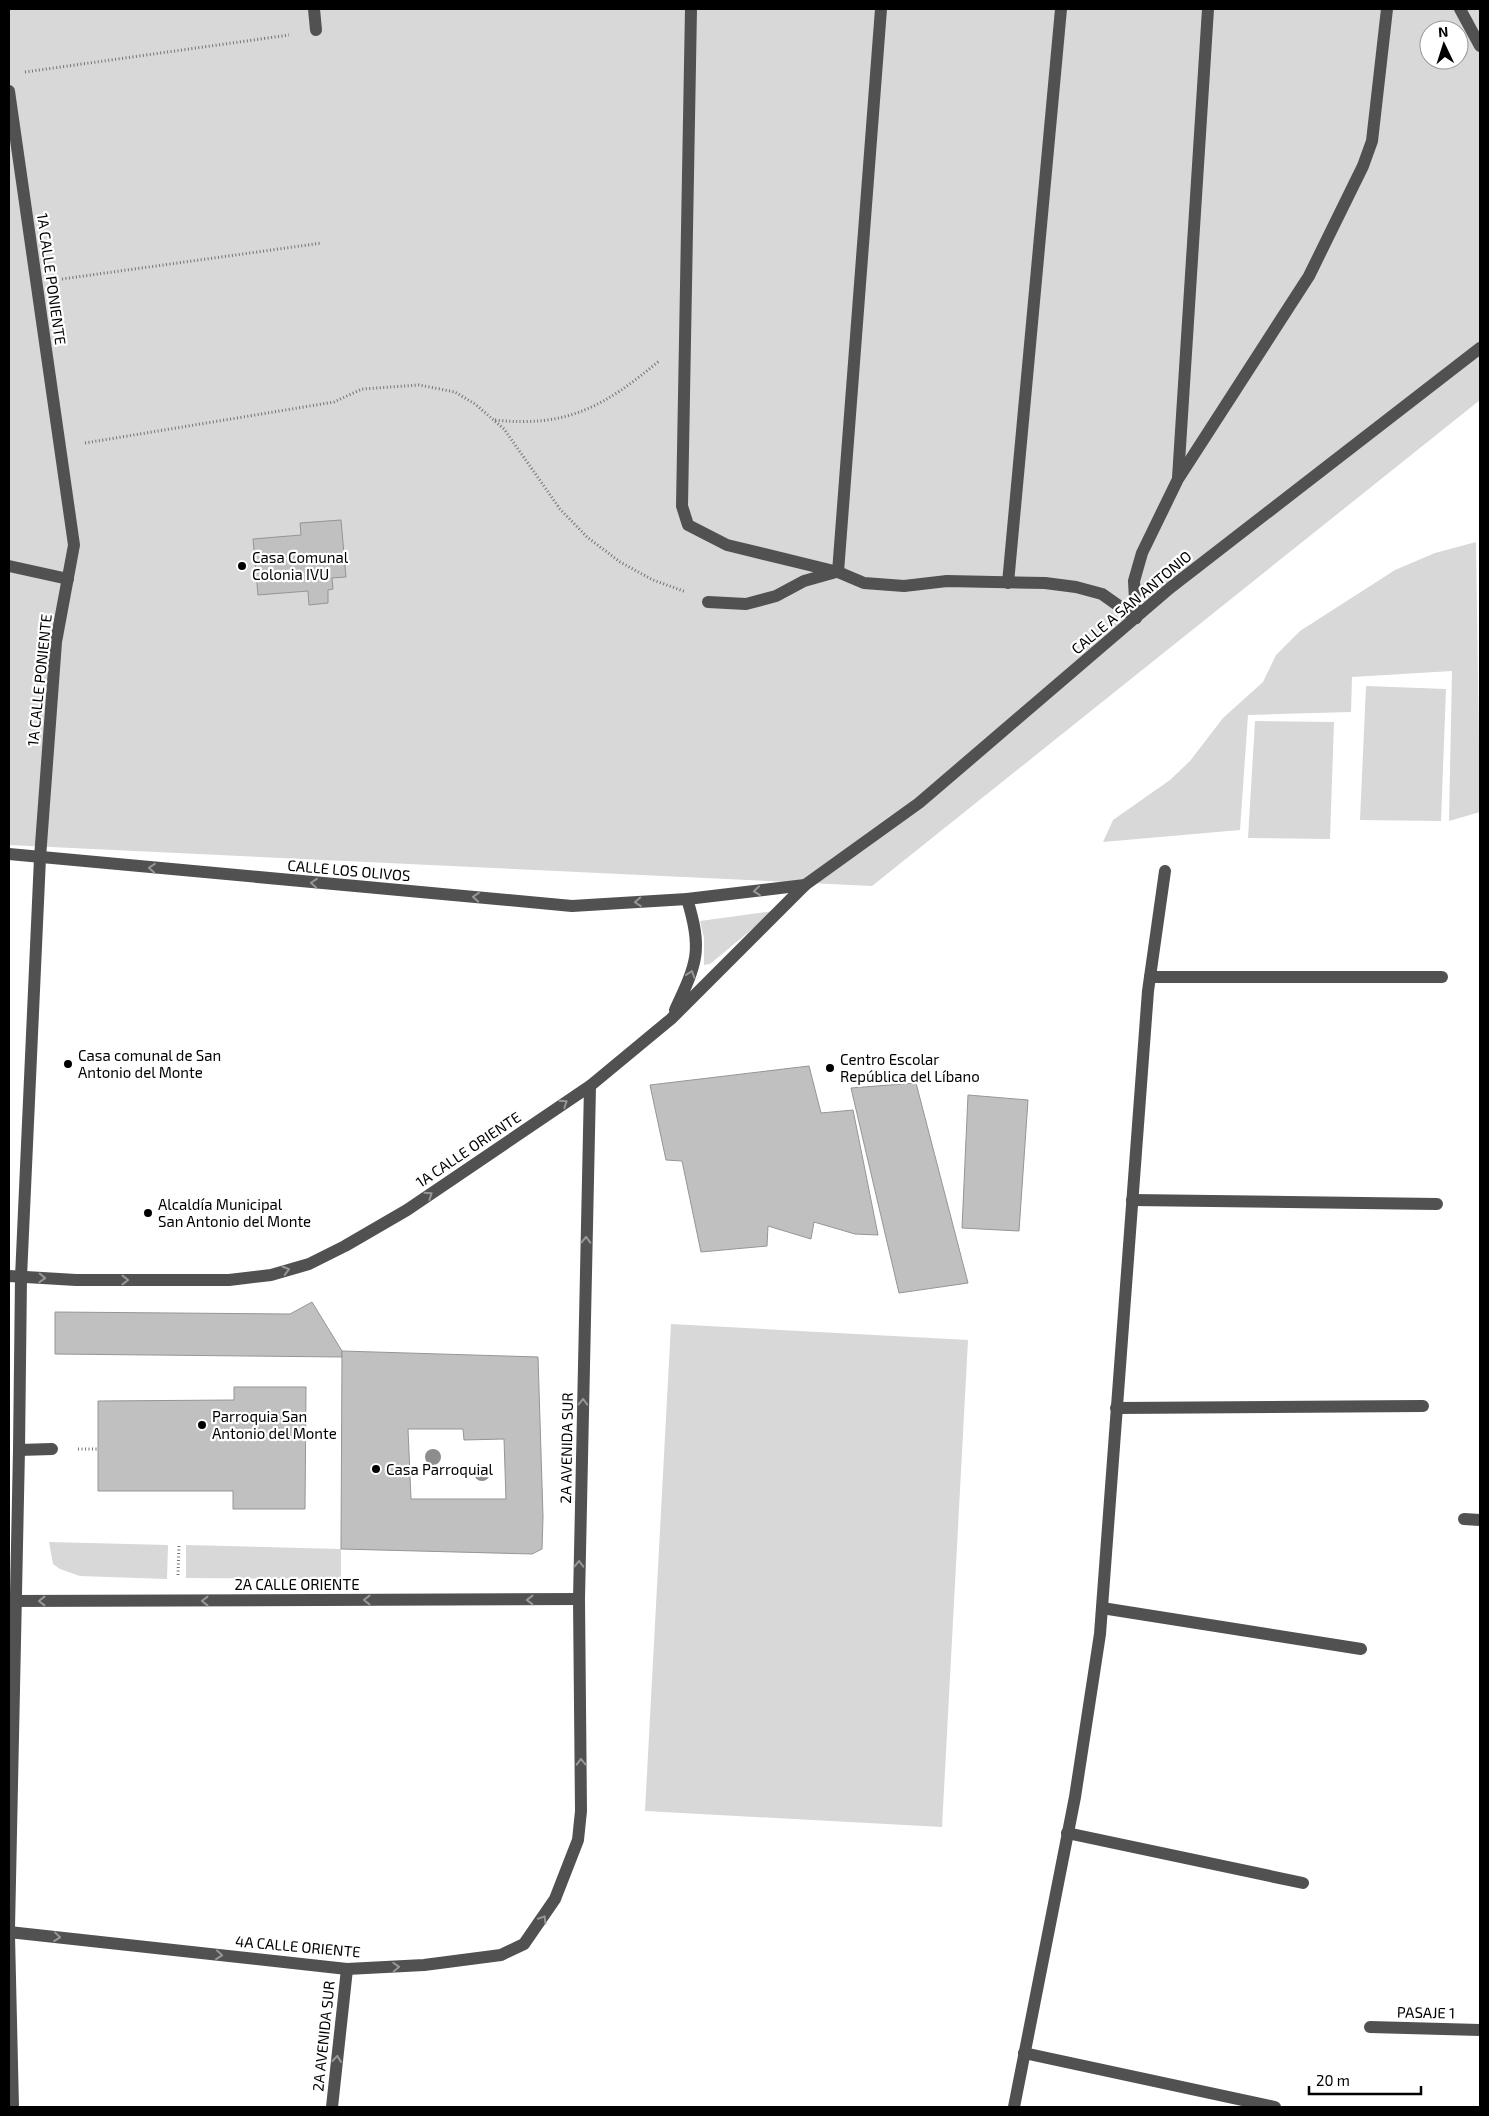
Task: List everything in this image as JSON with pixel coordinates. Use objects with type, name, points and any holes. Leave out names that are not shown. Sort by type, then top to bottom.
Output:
[{"type":"street","points":[[314,9],[316,30]]},
{"type":"street","points":[[691,9],[682,506],[688,525],[727,545],[838,572],[864,583],[904,586],[947,581],[1045,583],[1102,594],[1136,618]]},
{"type":"street","points":[[838,572],[881,9]]},
{"type":"street","points":[[1008,583],[1061,9]]},
{"type":"street","points":[[1178,479],[1208,9]]},
{"type":"street","points":[[1136,618],[1134,581],[1142,554],[1178,479],[1309,276],[1363,166],[1372,141],[1387,9]]},
{"type":"street","points":[[1460,9],[1480,46]]},
{"type":"street","name":"1A CALLE PONIENTE","points":[[9,91],[74,545],[56,642],[40,858],[15,1277],[19,1450],[12,1602],[9,1928]]},
{"type":"street","name":"CALLE A SAN ANTONIO","points":[[805,885],[919,803],[1170,588],[1480,348]]},
{"type":"street","points":[[9,566],[68,579]]},
{"type":"street","points":[[708,602],[746,604],[776,596],[804,581],[838,572]]},
{"type":"street","name":"CALLE LOS OLIVOS","points":[[9,854],[572,906],[686,899],[805,885]]},
{"type":"street","points":[[1014,2107],[1067,1833],[1097,1653],[1150,977],[1165,871]]},
{"type":"street","name":"1A CALLE ORIENTE","points":[[15,1277],[76,1280],[229,1280],[272,1275],[309,1264],[346,1246],[407,1210],[590,1086],[671,1018],[805,885]]},
{"type":"street","points":[[671,1018],[690,977],[696,954],[696,928],[686,899]]},
{"type":"street","points":[[1150,977],[1442,977]]},
{"type":"street","name":"2A AVENIDA SUR","points":[[581,1811],[579,1600],[590,1086]]},
{"type":"street","points":[[1132,1200],[1437,1204]]},
{"type":"street","points":[[1116,1408],[1423,1406]]},
{"type":"street","points":[[19,1450],[52,1449]]},
{"type":"street","points":[[1464,1519],[1480,1520]]},
{"type":"street","name":"2A CALLE ORIENTE","points":[[12,1602],[579,1600]]},
{"type":"street","points":[[1102,1608],[1361,1649]]},
{"type":"street","name":"4A CALLE ORIENTE","points":[[9,1932],[347,1969],[424,1965],[501,1955],[524,1944],[555,1899],[578,1840],[581,1811]]},
{"type":"street","points":[[1067,1833],[1303,1883]]},
{"type":"street","points":[[9,1936],[13,2107]]},
{"type":"street","name":"2A AVENIDA SUR","points":[[332,2107],[347,1969]]},
{"type":"street","name":"PASAJE 1","points":[[1370,2027],[1480,2030]]},
{"type":"street","points":[[1024,2053],[1275,2107]]},
{"type":"path","points":[[18,73],[289,35]]},
{"type":"path","points":[[36,283],[322,243]]},
{"type":"path","points":[[494,420],[520,423],[542,421],[574,415],[598,406],[634,382],[684,340]]},
{"type":"path","points":[[60,447],[334,402],[362,389],[419,385],[455,392],[475,404],[504,429],[560,509],[587,537],[620,562],[636,571],[708,602]]},
{"type":"shaded area","points":[[9,9],[1480,9],[1480,400],[872,886],[9,845]]},
{"type":"shaded area","points":[[1476,542],[1480,812],[1449,821],[1452,671],[1352,677],[1351,712],[1248,715],[1240,830],[1103,842],[1113,820],[1170,780],[1190,761],[1223,718],[1263,682],[1276,655],[1300,631],[1395,570],[1435,553]]},
{"type":"shaded area","points":[[1366,686],[1446,689],[1441,821],[1360,820]]},
{"type":"shaded area","points":[[1255,721],[1334,722],[1330,839],[1248,838]]},
{"type":"shaded area","points":[[774,911],[710,964],[704,965],[704,938],[700,921]]},
{"type":"shaded area","points":[[671,1324],[968,1340],[942,1827],[645,1811]]},
{"type":"shaded area","points":[[49,1542],[168,1545],[167,1579],[80,1576],[60,1569],[53,1564]]},
{"type":"shaded area","points":[[186,1545],[341,1549],[341,1579],[186,1578]]},
{"type":"building","points":[[341,520],[346,577],[332,578],[333,589],[328,590],[328,603],[309,605],[308,591],[258,595],[253,539],[301,535],[300,523]]},
{"type":"building","points":[[809,1066],[821,1113],[853,1110],[878,1235],[855,1234],[814,1222],[811,1239],[768,1226],[767,1246],[701,1252],[682,1161],[666,1160],[650,1085]]},
{"type":"building","points":[[916,1083],[968,1283],[899,1293],[851,1088]]},
{"type":"building","points":[[968,1095],[1028,1100],[1019,1231],[962,1228]]},
{"type":"building","points":[[312,1302],[342,1351],[342,1357],[55,1354],[55,1312],[290,1314]]},
{"type":"building","name":"Casa Parroquial","points":[[342,1351],[538,1357],[543,1517],[542,1549],[532,1554],[341,1549]],"holes":[[[408,1429],[463,1429],[464,1440],[504,1439],[506,1499],[411,1499]]]},
{"type":"building","name":"Parroquia San Antonio del Monte","points":[[234,1387],[306,1387],[305,1509],[233,1509],[233,1491],[98,1491],[98,1401],[234,1400]]},
{"type":"place","name":"Casa Comunal Colonia IVU","points":[[242,566]]},
{"type":"place","name":"Casa comunal de San Antonio del Monte","points":[[68,1064]]},
{"type":"place","name":"Centro Escolar República del Líbano","points":[[830,1068]]},
{"type":"place","name":"Alcaldía Municipal San Antonio del Monte","points":[[148,1213]]},
{"type":"place","name":"Parroquia San Antonio del Monte","points":[[202,1425]]},
{"type":"place","name":"Casa Parroquial","points":[[376,1469]]}]
